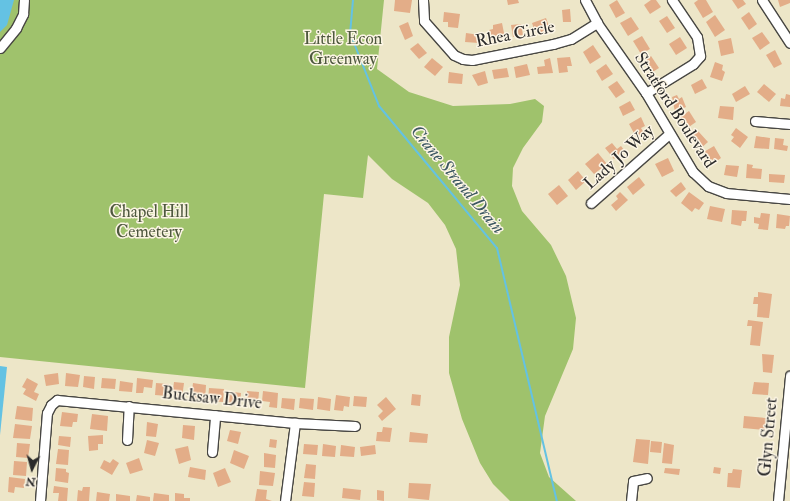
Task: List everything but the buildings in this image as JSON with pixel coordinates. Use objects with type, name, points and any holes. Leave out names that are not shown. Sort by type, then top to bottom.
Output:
[{"type":"street","points":[[0,48],[16,28],[23,14],[24,0]]},
{"type":"street","name":"Rhea Circle","points":[[423,0],[424,21],[454,55],[463,59],[472,60],[553,44],[571,39],[597,23]]},
{"type":"street","name":"Stratford Boulevard","points":[[585,0],[597,23],[646,93],[693,172],[708,186],[726,193],[790,199]]},
{"type":"street","points":[[646,93],[692,64],[700,56],[697,37],[672,0]]},
{"type":"street","points":[[762,0],[786,27],[790,43]]},
{"type":"street","points":[[755,121],[790,124]]},
{"type":"street","name":"Lady Jo Way","points":[[591,203],[669,134]]},
{"type":"street","name":"Glyn Street","points":[[778,501],[790,376]]},
{"type":"street","name":"Bucksaw Drive","points":[[40,501],[47,413],[50,405],[57,400],[65,399],[294,423],[355,426]]},
{"type":"street","points":[[127,440],[129,406]]},
{"type":"street","points":[[212,452],[216,415]]},
{"type":"street","points":[[285,501],[294,423]]},
{"type":"street","points":[[631,501],[633,481],[646,478]]},
{"type":"green space","name":"Chapel Hill Cemetery","points":[[0,0],[384,0],[377,69],[409,92],[453,106],[510,104],[535,99],[544,106],[542,122],[523,148],[513,168],[512,186],[522,211],[551,245],[566,276],[576,318],[573,349],[545,416],[540,453],[549,477],[576,501],[510,501],[493,484],[480,463],[462,419],[449,373],[449,337],[460,285],[456,249],[445,225],[428,203],[392,179],[368,155],[363,198],[324,194],[305,388],[0,357]]},
{"type":"water","points":[[0,0],[14,0],[7,25],[0,32]]},
{"type":"water","points":[[0,366],[7,367],[0,435]]},
{"type":"waterway","name":"Crane Strand Drain","points":[[353,0],[350,33],[379,106],[497,248],[557,501]]},
{"type":"park label","name":"Little Econ Greenway","points":[[343,49]]}]
